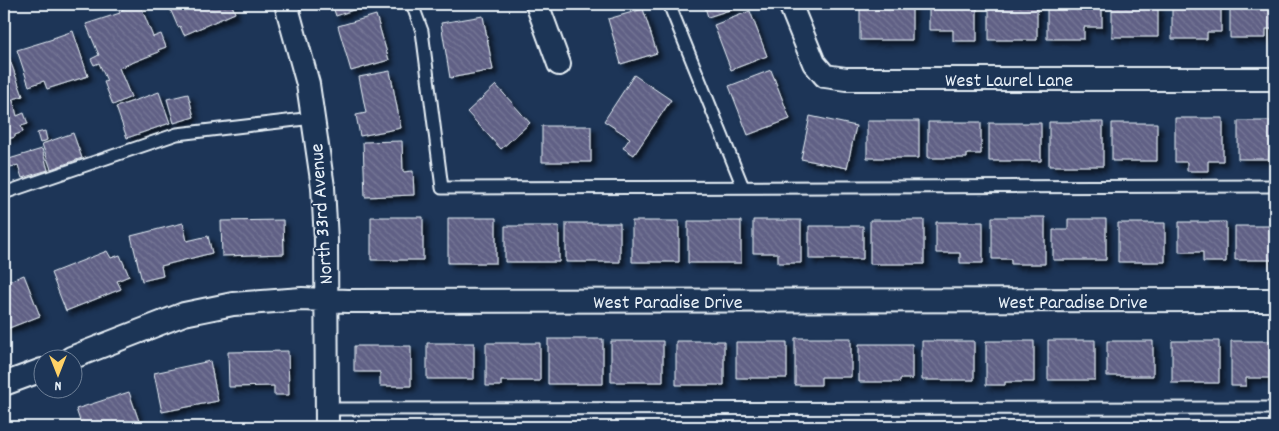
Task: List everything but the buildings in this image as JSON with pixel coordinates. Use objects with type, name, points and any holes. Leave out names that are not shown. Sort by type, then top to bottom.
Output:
[{"type":"street","name":"North 33rd Avenue","points":[[286,4],[308,84],[324,205],[326,240],[327,418]]},
{"type":"street","points":[[537,4],[559,64]]},
{"type":"street","name":"West Laurel Lane","points":[[790,4],[814,63],[825,76],[846,79],[1275,79]]},
{"type":"street","name":"West Paradise Drive","points":[[82,354],[184,314],[233,304],[302,299],[1275,300]]},
{"type":"street","points":[[4,384],[32,374]]},
{"type":"lane","points":[[412,4],[422,31],[442,188],[1275,186]]},
{"type":"lane","points":[[669,4],[744,187]]},
{"type":"lane","points":[[4,193],[177,134],[313,118]]},
{"type":"lane","points":[[327,418],[1275,408]]}]
